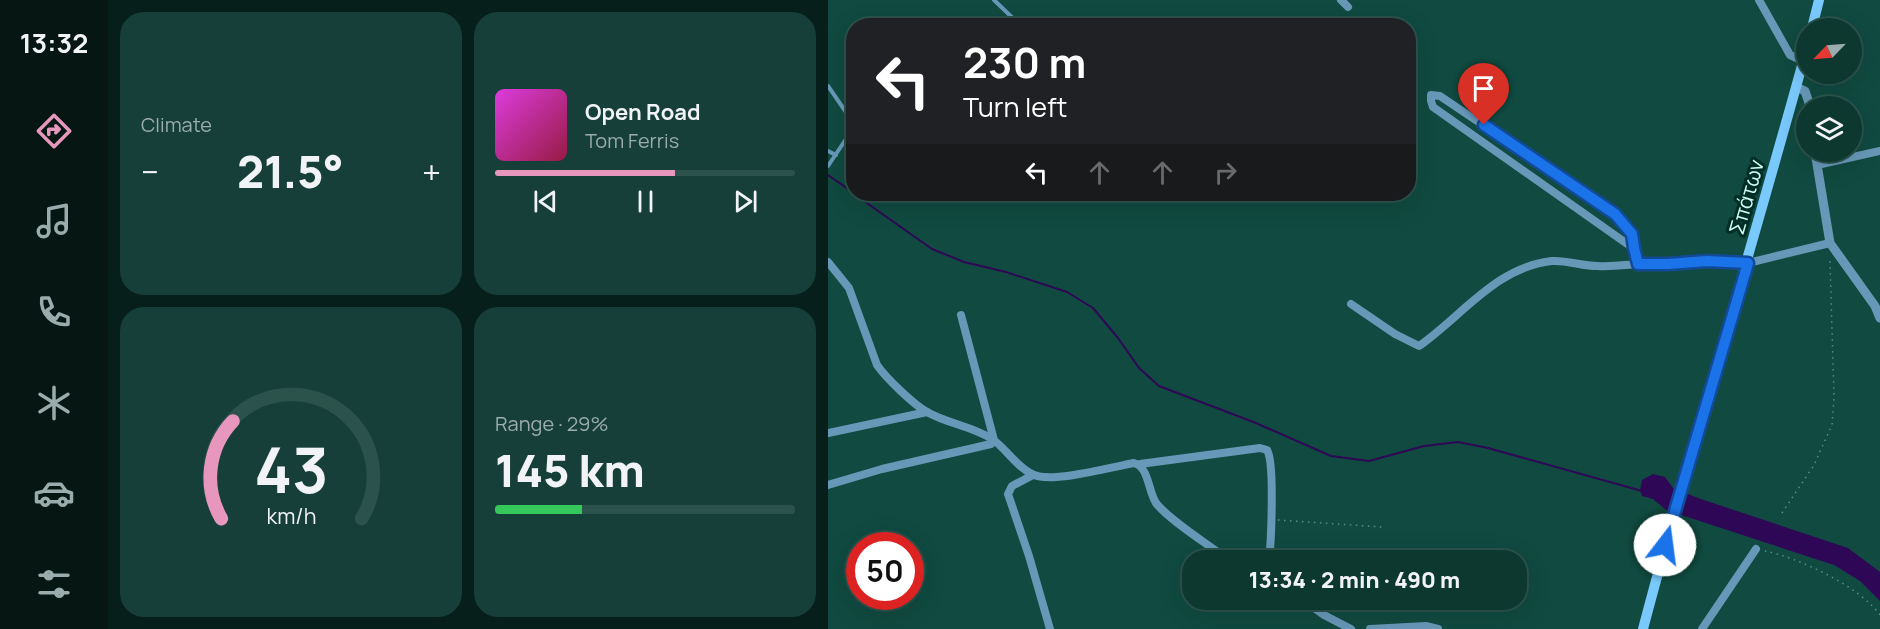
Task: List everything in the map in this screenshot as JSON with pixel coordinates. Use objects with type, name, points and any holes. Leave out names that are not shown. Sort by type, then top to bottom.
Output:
[{"type":"main road","points":[[1814,18],[1819,0]]},
{"type":"main road","name":"Σπάτων","points":[[1643,629],[1797,84]]},
{"type":"street","points":[[1341,0],[1348,7]]},
{"type":"street","points":[[1759,0],[1790,55],[1796,55]]},
{"type":"street","points":[[1796,87],[1805,91],[1807,96]]},
{"type":"street","points":[[1634,248],[1433,107],[1431,95],[1440,96],[1615,214],[1632,234],[1638,264]]},
{"type":"street","points":[[1817,165],[1880,151]]},
{"type":"street","points":[[1817,162],[1832,247],[1877,305],[1880,318]]},
{"type":"street","points":[[1351,304],[1395,334],[1419,346],[1505,277],[1532,264],[1555,261],[1597,266],[1707,261],[1748,263],[1832,247]]},
{"type":"street","points":[[828,262],[849,288],[877,365],[883,374],[927,412],[976,430],[994,440],[1033,475],[1047,477],[1067,475],[1134,463],[1260,448],[1267,450],[1270,455],[1269,550]]},
{"type":"street","points":[[961,315],[994,440]]},
{"type":"street","points":[[828,433],[927,412]]},
{"type":"street","points":[[828,485],[882,469],[991,444],[994,440]]},
{"type":"street","points":[[1140,464],[1155,501],[1161,509],[1215,550]]},
{"type":"street","points":[[1033,475],[1012,486],[1008,494],[1050,629]]},
{"type":"street","points":[[1702,629],[1756,549]]},
{"type":"street","points":[[1317,610],[1351,629]]},
{"type":"street","points":[[1370,629],[1426,626],[1438,629]]},
{"type":"lane","points":[[994,0],[1013,18]]},
{"type":"lane","points":[[828,87],[846,112]]},
{"type":"lane","points":[[828,166],[846,139]]},
{"type":"lane","points":[[828,152],[836,155]]},
{"type":"path","points":[[1782,513],[1814,465],[1832,425],[1834,397],[1830,258],[1832,247]]},
{"type":"path","points":[[1270,519],[1382,527]]},
{"type":"path","points":[[1756,549],[1799,562],[1844,584],[1859,593],[1880,615]]},
{"type":"shaded area","points":[[1653,474],[1665,477],[1673,488],[1698,498],[1848,548],[1880,572],[1880,601],[1860,581],[1834,565],[1666,510],[1653,499],[1642,496],[1640,490],[1642,480]]},
{"type":"waterway","points":[[828,175],[846,187]]},
{"type":"waterway","points":[[864,201],[932,249],[964,262],[1006,272],[1067,292],[1093,308],[1139,368],[1159,386],[1256,423],[1331,456],[1369,461],[1424,446],[1458,442],[1488,448],[1642,491]]},
{"type":"route","points":[[1484,125],[1615,214],[1632,234],[1638,264],[1707,261],[1748,263],[1665,545]]}]
